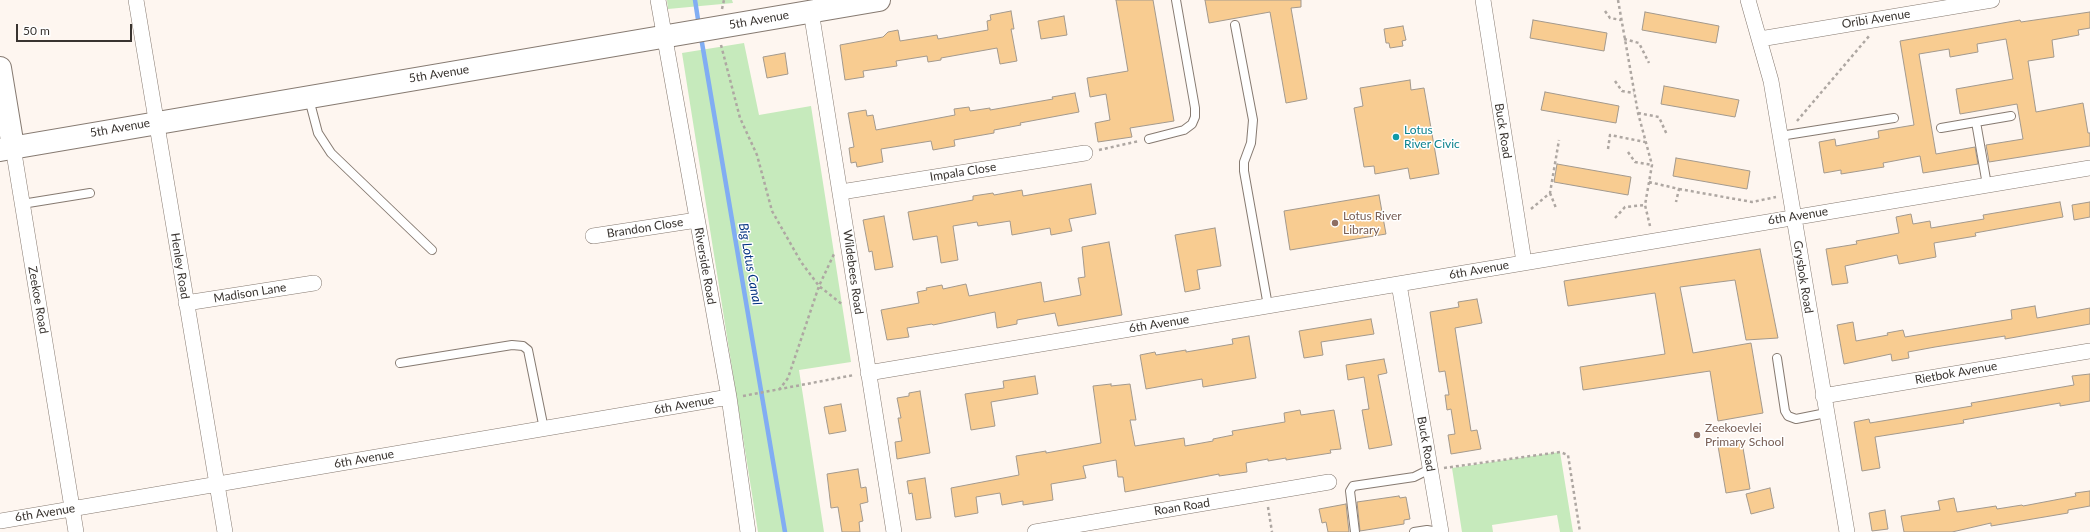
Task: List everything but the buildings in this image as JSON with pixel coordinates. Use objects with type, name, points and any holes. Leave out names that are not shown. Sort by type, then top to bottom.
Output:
[{"type":"main road","name":"5th Avenue","points":[[6,148],[879,0]]},
{"type":"main road","name":"Zeekoe Road","points":[[0,68],[6,148]]},
{"type":"street","name":"Henley Road","points":[[136,0],[225,532]]},
{"type":"street","name":"Riverside Road","points":[[658,0],[729,397],[748,532]]},
{"type":"street","name":"Buck Road","points":[[1483,0],[1524,262]]},
{"type":"street","name":"Grysbok Road","points":[[1748,0],[1768,66],[1822,396],[1846,532]]},
{"type":"street","name":"Oribi Avenue","points":[[1760,39],[1992,0]]},
{"type":"street","name":"Wildebees Road","points":[[812,12],[894,532]]},
{"type":"street","name":"Zeekoe Road","points":[[6,148],[22,204],[76,532]]},
{"type":"street","name":"Impala Close","points":[[841,192],[1085,153]]},
{"type":"street","name":"6th Avenue","points":[[868,373],[2090,168]]},
{"type":"street","name":"Brandon Close","points":[[593,236],[697,220]]},
{"type":"street","name":"Madison Lane","points":[[186,303],[314,283]]},
{"type":"street","name":"Buck Road","points":[[1399,284],[1440,532]]},
{"type":"street","name":"Rietbok Avenue","points":[[1822,396],[2090,350]]},
{"type":"street","name":"6th Avenue","points":[[0,521],[729,397]]},
{"type":"street","name":"Roan Road","points":[[1035,532],[1329,482]]},
{"type":"lane","points":[[1150,139],[1184,130],[1192,124],[1195,117],[1196,108],[1176,0]]},
{"type":"lane","points":[[1235,25],[1253,120],[1251,143],[1244,162],[1244,170],[1268,306]]},
{"type":"lane","points":[[308,96],[318,133],[330,153],[432,250]]},
{"type":"lane","points":[[1941,128],[2011,116]]},
{"type":"lane","points":[[1780,132],[1894,118]]},
{"type":"lane","points":[[1976,122],[1987,185]]},
{"type":"lane","points":[[22,204],[90,193]]},
{"type":"lane","points":[[400,363],[512,345],[523,346],[528,350],[544,429]]},
{"type":"lane","points":[[1776,358],[1785,411],[1788,416],[1796,418],[1826,413]]},
{"type":"lane","points":[[1355,532],[1350,491],[1352,486],[1414,477],[1430,469]]},
{"type":"lane","points":[[1414,532],[1427,530],[1440,532]]},
{"type":"path","points":[[1618,0],[1638,114],[1652,165],[1645,205],[1650,226]]},
{"type":"path","points":[[1605,12],[1610,18],[1621,20]]},
{"type":"path","points":[[1780,132],[1794,125],[1870,37],[1869,20]]},
{"type":"path","points":[[717,27],[740,118],[757,155],[772,211],[801,262],[819,286],[860,320]]},
{"type":"path","points":[[1624,40],[1639,43],[1649,63]]},
{"type":"path","points":[[1615,81],[1622,91],[1634,93]]},
{"type":"path","points":[[1638,114],[1659,117],[1667,135]]},
{"type":"path","points":[[1608,149],[1610,135],[1645,142]]},
{"type":"path","points":[[1085,153],[1150,139]]},
{"type":"path","points":[[1556,208],[1550,193],[1559,140]]},
{"type":"path","points":[[1628,152],[1635,162],[1652,165]]},
{"type":"path","points":[[1649,182],[1752,202],[1789,195]]},
{"type":"path","points":[[1676,202],[1679,188]]},
{"type":"path","points":[[1528,212],[1550,193]]},
{"type":"path","points":[[1615,218],[1625,207],[1645,205]]},
{"type":"path","points":[[778,390],[788,378],[819,286],[834,253]]},
{"type":"path","points":[[744,396],[868,373]]},
{"type":"path","points":[[1430,469],[1452,468],[1560,452],[1568,455],[1580,532]]},
{"type":"path","points":[[1265,494],[1272,532]]},
{"type":"green space","points":[[667,0],[732,0],[733,3],[668,9]]},
{"type":"green space","points":[[744,43],[759,115],[811,106],[851,362],[799,370],[824,532],[758,532],[682,53]]},
{"type":"green space","points":[[1560,452],[1573,532],[1560,532],[1557,515],[1492,525],[1493,532],[1462,532],[1452,468]]},
{"type":"waterway","name":"Big Lotus Canal","points":[[695,0],[699,26]]},
{"type":"waterway","name":"Big Lotus Canal","points":[[701,37],[785,532]]},
{"type":"place","name":"Lotus River Civic","points":[[1396,137]]},
{"type":"place","name":"Lotus River Library","points":[[1335,223]]},
{"type":"place","name":"Zeekoevlei Primary School","points":[[1697,435]]}]
